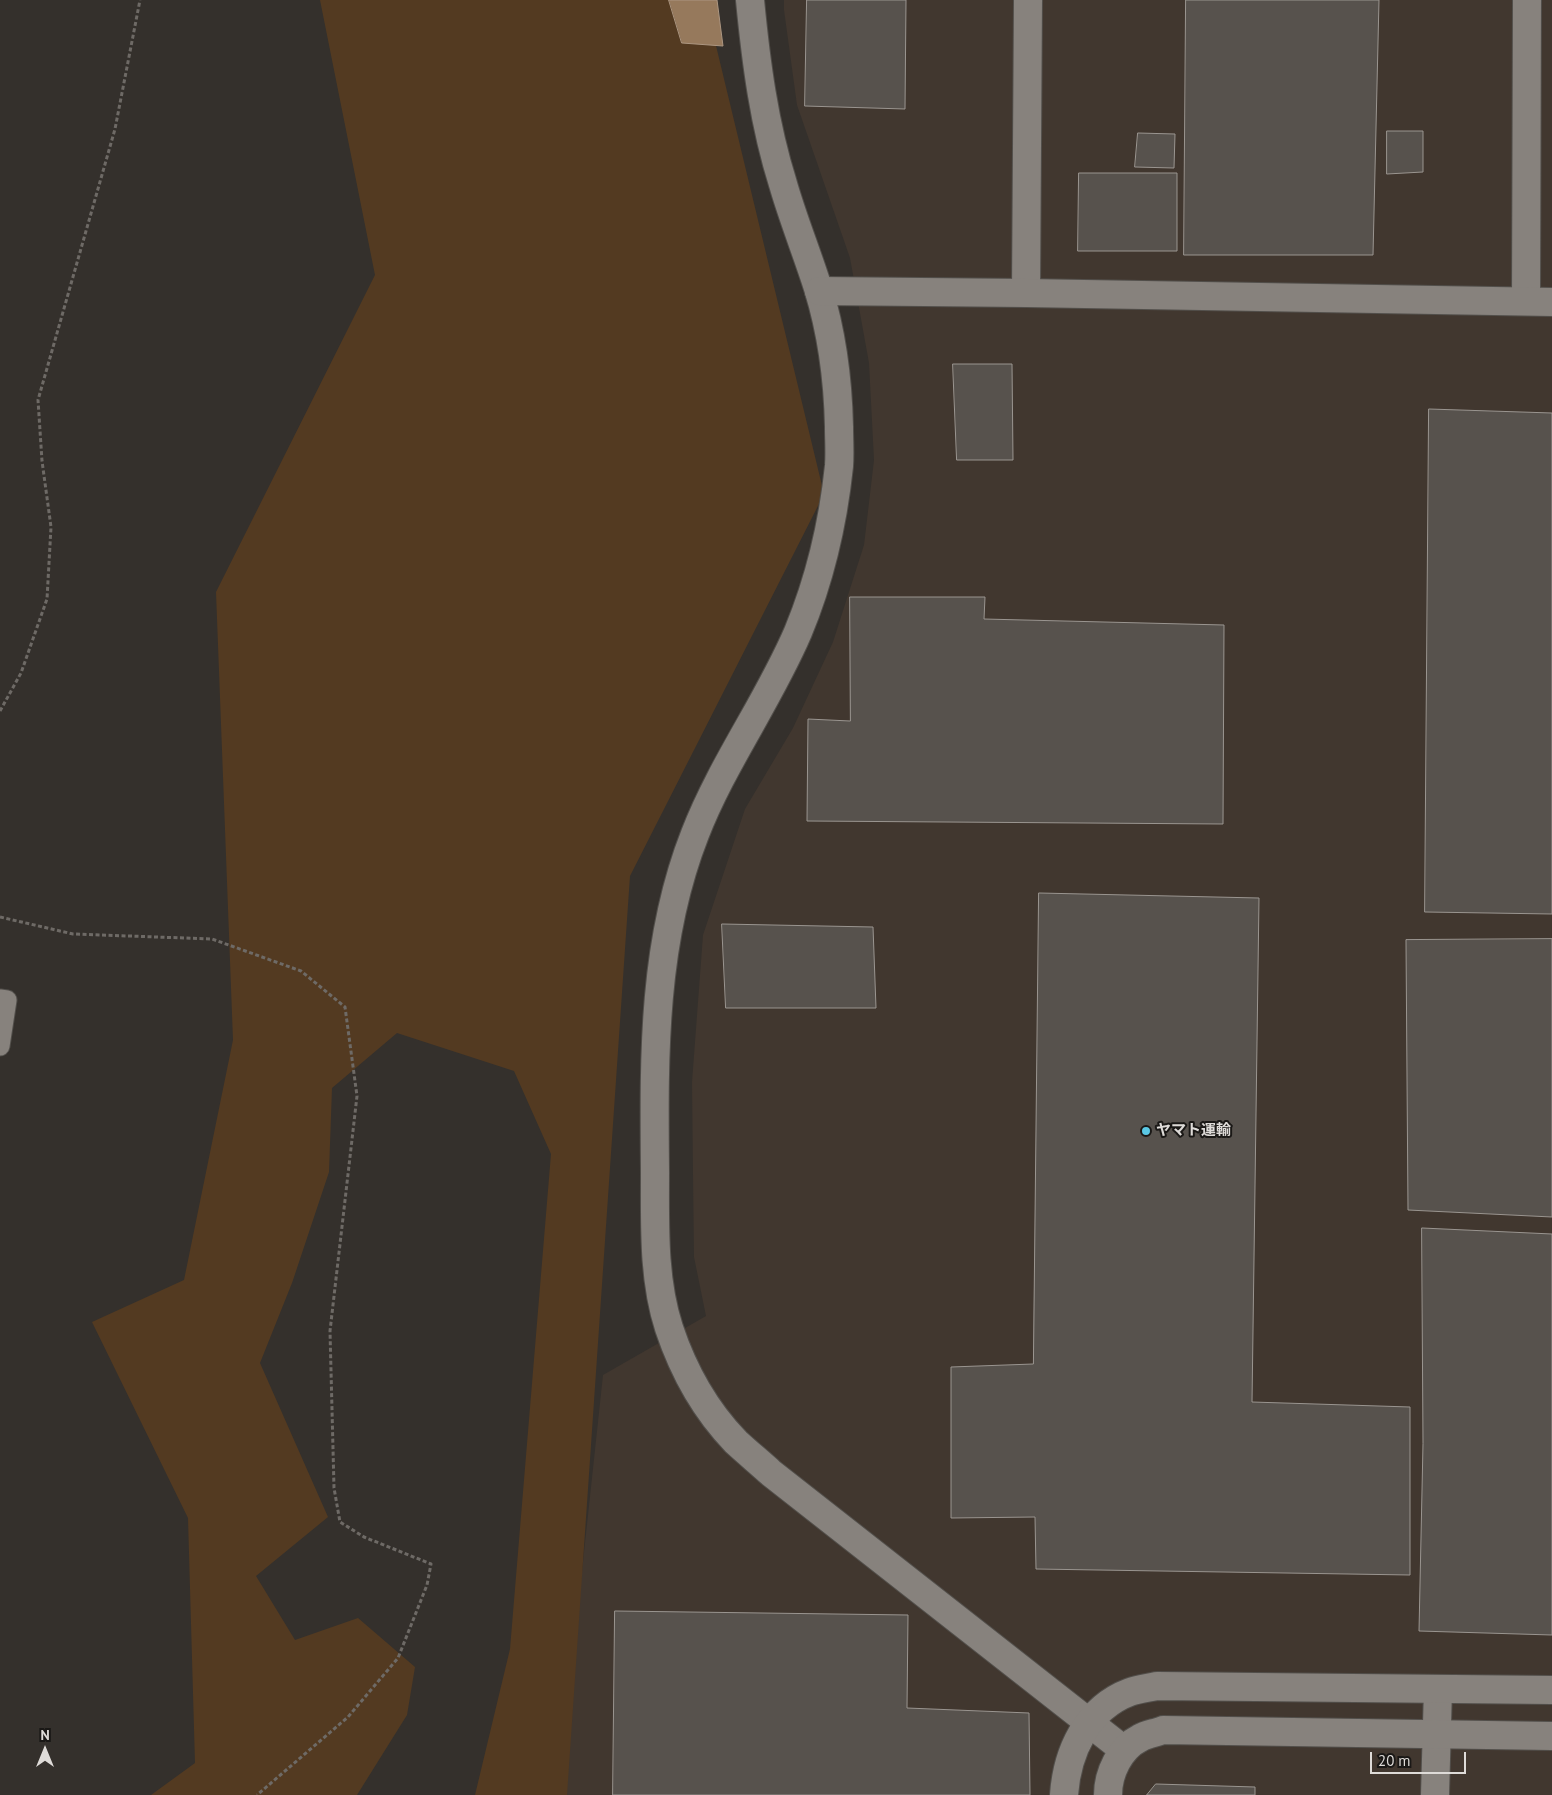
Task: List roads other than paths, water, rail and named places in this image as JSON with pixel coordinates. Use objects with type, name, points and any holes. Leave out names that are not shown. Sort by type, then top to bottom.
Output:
[{"type":"street","points":[[750,0],[755,55],[766,122],[782,183],[819,291],[832,342],[838,400],[839,462],[831,522],[820,575],[797,634],[694,834],[676,895],[663,957],[656,1016],[654,1073],[656,1239],[659,1283],[669,1327],[684,1365],[705,1404],[734,1440],[771,1473],[1124,1750]]},
{"type":"street","points":[[1026,293],[1028,0]]},
{"type":"street","points":[[819,291],[1539,301],[1527,0]]},
{"type":"street","points":[[1064,1795],[1068,1767],[1076,1744],[1088,1723],[1106,1706],[1129,1693],[1157,1686],[1552,1690]]},
{"type":"street","points":[[1435,1795],[1438,1689]]},
{"type":"street","points":[[1108,1795],[1108,1787],[1114,1766],[1124,1750],[1140,1738],[1163,1730],[1552,1736]]},
{"type":"lane","points":[[0,999],[7,1000],[0,1046]]},
{"type":"place","name":"ヤマト運輸","points":[[1146,1131]]}]
